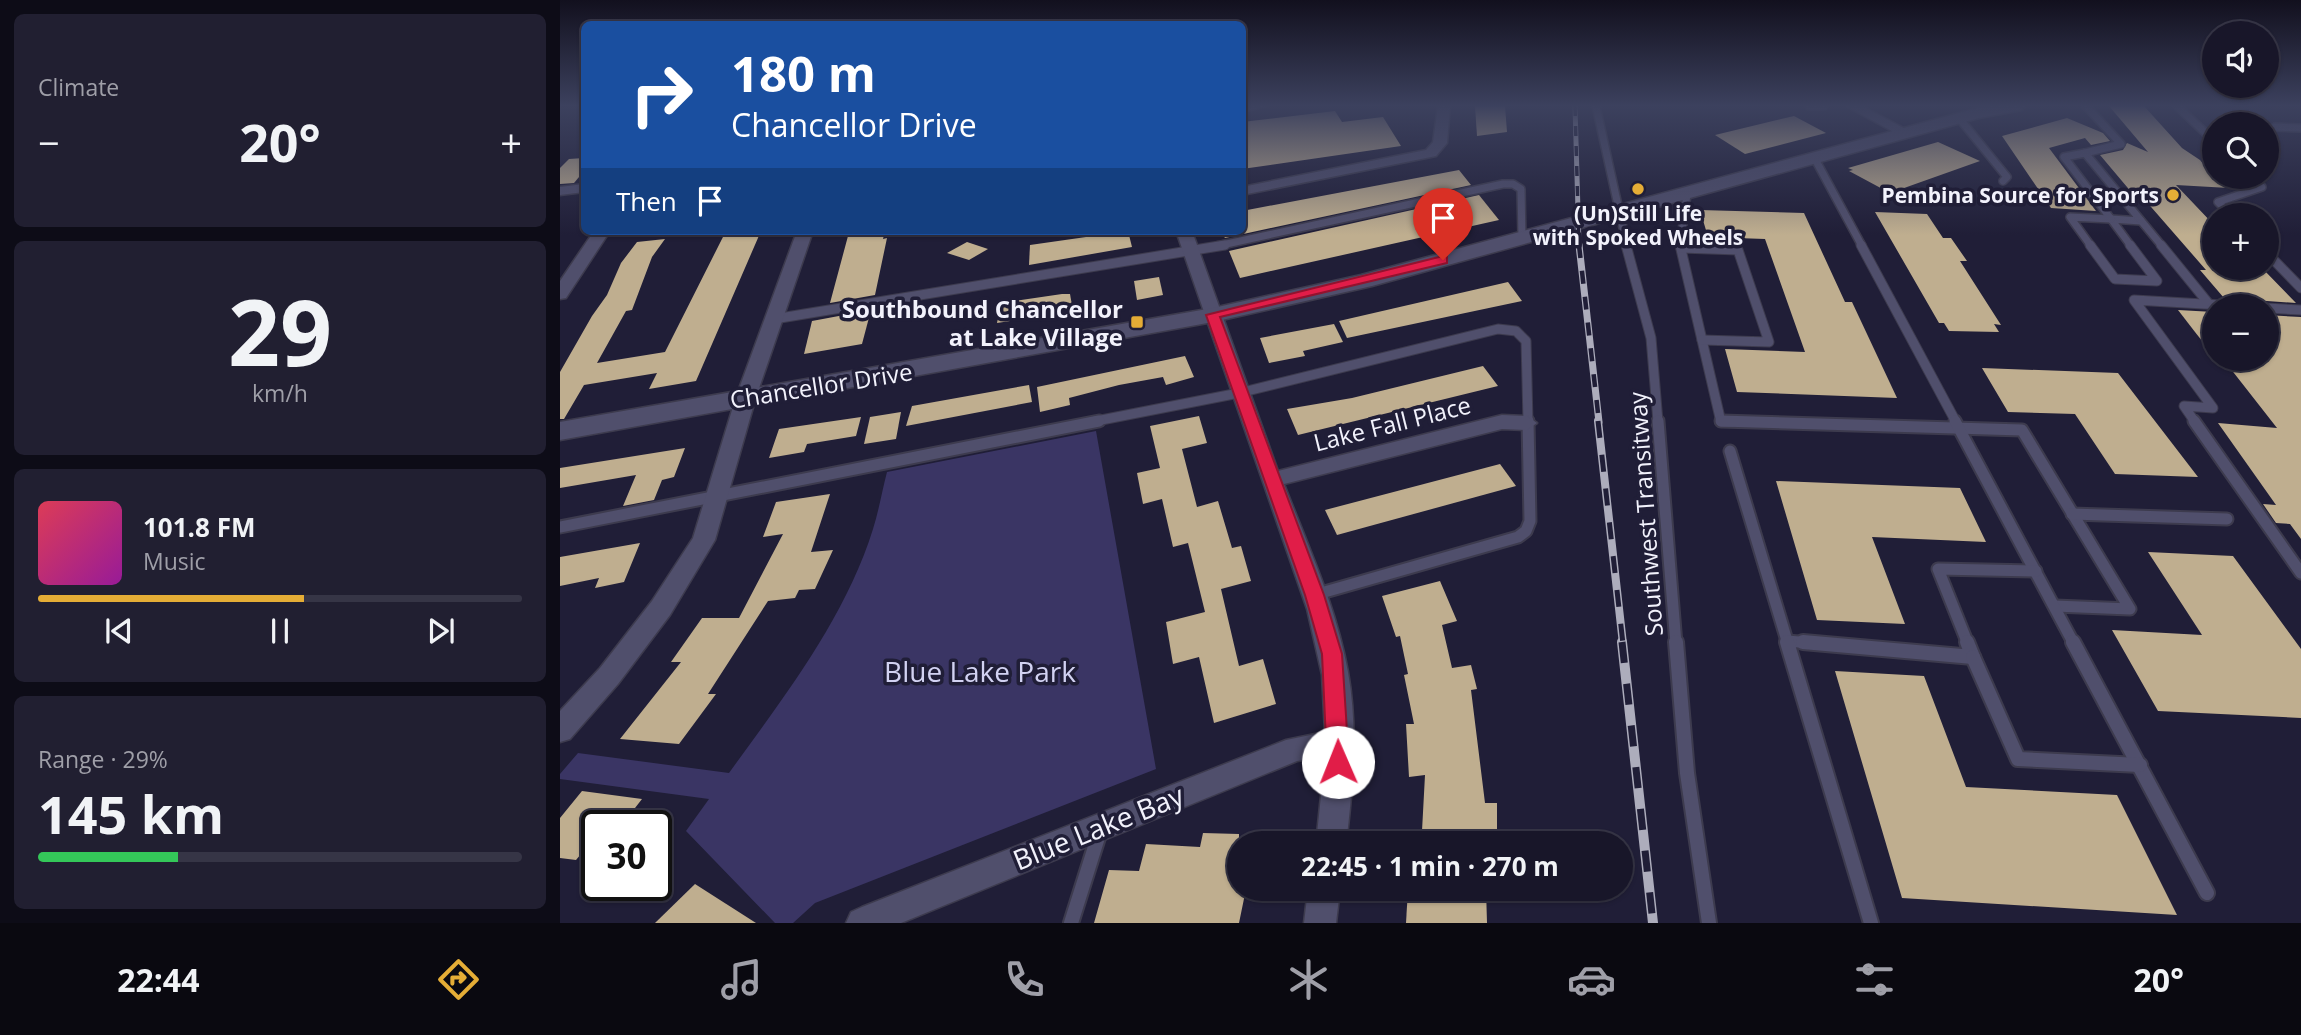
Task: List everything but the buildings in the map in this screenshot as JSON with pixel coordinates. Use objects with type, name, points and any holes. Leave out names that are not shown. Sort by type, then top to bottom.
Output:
[{"type":"street","points":[[1246,190],[1431,153],[1434,149]]},
{"type":"street","name":"Chancellor Drive","points":[[560,431],[1213,315],[1364,281],[1850,149]]},
{"type":"street","points":[[560,191],[581,188]]},
{"type":"street","points":[[560,294],[599,235]]},
{"type":"street","points":[[560,730],[609,676],[676,588],[704,540],[746,397],[804,235]]},
{"type":"street","points":[[1185,235],[1239,393],[1314,595],[1332,654],[1339,742],[1333,831]]},
{"type":"street","name":"Lake Fall Place","points":[[1271,480],[1502,422],[1527,423]]},
{"type":"street","name":"Blue Lake Bay","points":[[862,923],[1296,749],[1339,742]]},
{"type":"street","points":[[1320,923],[1323,901]]},
{"type":"lane","name":"Southwest Transitway","points":[[1605,149],[1618,213],[1651,338],[1687,773],[1709,923]]},
{"type":"lane","points":[[1993,149],[2007,177],[2003,181]]},
{"type":"lane","points":[[2101,149],[2064,157],[2111,219],[2157,281],[2115,279],[2070,217],[2111,219],[2141,220]]},
{"type":"lane","points":[[2085,153],[2202,295]]},
{"type":"lane","points":[[1815,159],[2207,893]]},
{"type":"lane","points":[[774,319],[1191,252],[1514,184],[1521,189],[1522,239]]},
{"type":"lane","points":[[2219,203],[2256,189]]},
{"type":"lane","points":[[1687,194],[1679,240],[1721,422],[2022,430],[2130,609],[2055,606]]},
{"type":"lane","points":[[1681,248],[1738,250],[1769,342],[1702,340]]},
{"type":"lane","points":[[2279,265],[2301,288]]},
{"type":"lane","points":[[2137,280],[2154,301]]},
{"type":"lane","points":[[2202,304],[2134,300],[2213,408],[2183,406],[2301,573]]},
{"type":"lane","points":[[2279,309],[2301,310]]},
{"type":"lane","points":[[560,527],[1239,393],[1493,329],[1508,328],[1521,333],[1526,341],[1530,521],[1526,531],[1518,537],[1314,595]]},
{"type":"lane","points":[[1730,451],[1871,923]]},
{"type":"lane","points":[[2073,514],[2227,519]]},
{"type":"lane","points":[[2036,571],[1938,569],[2018,759],[2140,765]]},
{"type":"lane","points":[[1787,641],[1973,657]]},
{"type":"lane","points":[[1071,923],[1102,825]]},
{"type":"green space","name":"Blue Lake Park","points":[[1096,431],[1156,769],[815,903],[793,923],[775,923],[686,831],[709,799],[560,779],[560,774],[578,753],[729,773],[811,657],[846,595],[873,529],[887,472]]},
{"type":"railway","points":[[1576,149],[1579,246]]},
{"type":"railway","points":[[1579,245],[1599,422]]},
{"type":"railway","points":[[1598,421],[1623,644]]},
{"type":"railway","points":[[1622,642],[1653,923]]},
{"type":"place","name":"(Un)Still Life with Spoked Wheels","points":[[1638,189]]},
{"type":"place","name":"Pembina Source for Sports","points":[[2173,195]]},
{"type":"place","name":"Southbound Chancellor at Lake Village","points":[[1137,322]]},
{"type":"route","points":[[1338,762],[1339,742],[1332,654],[1314,595],[1213,315],[1443,260]]}]
